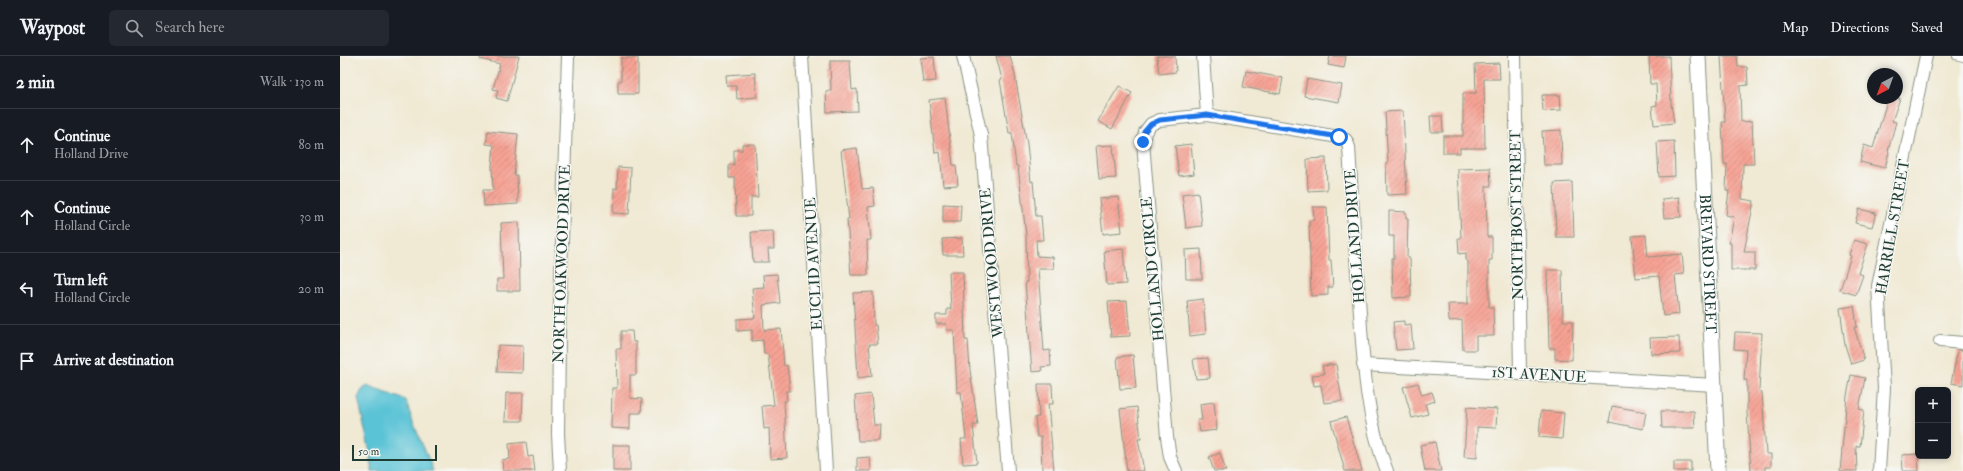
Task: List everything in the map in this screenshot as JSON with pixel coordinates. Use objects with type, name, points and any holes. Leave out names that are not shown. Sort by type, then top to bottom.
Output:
[{"type":"street","name":"NORTH OAKWOOD DRIVE","points":[[560,471],[558,434],[559,336],[568,56]]},
{"type":"street","name":"EUCLID AVENUE","points":[[802,56],[826,471]]},
{"type":"street","name":"WESTWOOD DRIVE","points":[[964,56],[981,135],[1008,471]]},
{"type":"street","points":[[1203,56],[1207,115]]},
{"type":"street","name":"NORTH BOST STREET","points":[[1515,56],[1520,374]]},
{"type":"street","name":"BREVARD STREET","points":[[1698,56],[1718,471]]},
{"type":"street","name":"HARRILL STREET","points":[[1879,471],[1884,388],[1878,286],[1926,56]]},
{"type":"street","name":"HOLLAND DRIVE","points":[[1207,115],[1339,137],[1346,140],[1348,147],[1363,365],[1369,409],[1380,452],[1387,471]]},
{"type":"street","name":"HOLLAND CIRCLE","points":[[1176,471],[1170,457],[1167,437],[1143,142],[1144,132],[1151,124],[1160,120],[1207,115]]},
{"type":"street","points":[[1940,341],[1963,343]]},
{"type":"street","name":"1ST AVENUE","points":[[1363,365],[1715,385]]},
{"type":"lane","points":[[1956,56],[1963,58]]},
{"type":"water","points":[[367,386],[406,400],[433,471],[372,471],[370,453],[358,398],[362,390]]},
{"type":"building","points":[[480,56],[519,56],[507,101],[496,98],[498,90],[493,89],[500,64],[480,59]]},
{"type":"building","points":[[996,56],[1010,56],[1014,70],[1027,144],[1031,182],[1033,181],[1036,216],[1041,216],[1043,240],[1036,240],[1037,256],[1053,257],[1054,269],[1038,269],[1044,351],[1050,350],[1051,366],[1041,367],[1042,371],[1032,372],[1025,282],[1027,282],[1026,235],[1018,166],[1016,166],[1012,133],[1009,133],[1000,80],[1002,79]]},
{"type":"building","points":[[1157,56],[1175,56],[1176,72],[1159,74]]},
{"type":"building","points":[[1330,56],[1346,56],[1344,68],[1328,65]]},
{"type":"building","points":[[1649,56],[1669,56],[1671,103],[1674,123],[1654,125],[1652,106],[1657,105],[1656,84],[1650,84]]},
{"type":"building","points":[[1721,56],[1737,56],[1738,67],[1747,67],[1748,85],[1740,86],[1741,122],[1752,121],[1754,164],[1743,164],[1742,199],[1754,201],[1744,252],[1755,252],[1755,270],[1731,270],[1731,243],[1729,243],[1734,217],[1726,215],[1729,191],[1726,191],[1727,164],[1724,164],[1722,122],[1725,122]]},
{"type":"building","points":[[934,57],[936,81],[923,82],[920,58]]},
{"type":"building","points":[[621,58],[638,58],[638,94],[618,94],[618,81],[621,81]]},
{"type":"building","points":[[830,61],[850,61],[852,90],[857,89],[858,111],[827,112],[826,91],[831,90]]},
{"type":"building","points":[[1499,63],[1500,79],[1484,79],[1485,148],[1460,148],[1460,153],[1443,153],[1443,136],[1463,136],[1463,93],[1476,93],[1475,64]]},
{"type":"building","points":[[1246,71],[1283,78],[1280,94],[1243,87]]},
{"type":"building","points":[[755,73],[757,97],[737,99],[736,86],[727,86],[726,75]]},
{"type":"building","points":[[1307,79],[1342,85],[1339,102],[1304,96]]},
{"type":"building","points":[[1119,86],[1132,93],[1112,129],[1098,121]]},
{"type":"building","points":[[1542,95],[1560,95],[1561,110],[1543,111]]},
{"type":"building","points":[[945,98],[953,165],[956,165],[958,185],[943,186],[940,152],[935,153],[929,100]]},
{"type":"building","points":[[1886,104],[1898,104],[1892,121],[1896,122],[1885,168],[1860,162],[1864,145],[1873,148]]},
{"type":"building","points":[[1403,111],[1407,194],[1387,195],[1386,163],[1388,163],[1385,112]]},
{"type":"building","points":[[1430,116],[1442,116],[1443,132],[1431,132]]},
{"type":"building","points":[[1561,130],[1562,165],[1544,165],[1542,131]]},
{"type":"building","points":[[488,131],[518,134],[514,175],[517,175],[518,204],[484,206],[483,190],[493,190],[492,166],[494,145],[486,144]]},
{"type":"building","points":[[1674,141],[1675,176],[1659,177],[1657,142]]},
{"type":"building","points":[[742,144],[755,144],[758,197],[751,197],[751,216],[736,216],[735,178],[729,178],[729,165],[734,165],[734,150],[742,150]]},
{"type":"building","points":[[1191,144],[1194,174],[1179,176],[1175,146]]},
{"type":"building","points":[[1113,145],[1116,178],[1099,179],[1096,146]]},
{"type":"building","points":[[857,148],[862,189],[873,188],[875,206],[868,207],[871,240],[867,240],[868,275],[851,275],[847,219],[849,219],[841,150]]},
{"type":"building","points":[[1326,158],[1327,190],[1308,191],[1307,159]]},
{"type":"building","points":[[618,167],[631,168],[629,214],[613,213],[614,188],[617,189]]},
{"type":"building","points":[[1490,168],[1491,186],[1486,186],[1487,237],[1492,237],[1492,260],[1489,260],[1489,307],[1493,307],[1494,336],[1476,336],[1476,350],[1463,350],[1462,320],[1449,321],[1448,304],[1468,304],[1468,261],[1466,261],[1466,253],[1459,254],[1458,238],[1461,238],[1458,169]]},
{"type":"building","points":[[1572,182],[1574,237],[1556,237],[1554,183]]},
{"type":"building","points":[[1198,192],[1202,226],[1186,228],[1182,194]]},
{"type":"building","points":[[1118,197],[1122,232],[1103,234],[1099,199]]},
{"type":"building","points":[[1679,197],[1681,217],[1664,218],[1662,199]]},
{"type":"building","points":[[943,204],[961,205],[960,222],[943,222]]},
{"type":"building","points":[[1313,207],[1327,207],[1329,260],[1331,260],[1333,287],[1328,287],[1328,295],[1311,296],[1309,220],[1314,220]]},
{"type":"building","points":[[1859,209],[1876,213],[1872,227],[1855,223]]},
{"type":"building","points":[[1389,211],[1406,212],[1406,218],[1408,218],[1407,258],[1410,258],[1411,297],[1393,298],[1392,258],[1394,258],[1394,236],[1389,236]]},
{"type":"building","points":[[519,222],[520,291],[497,291],[497,279],[503,279],[501,223]]},
{"type":"building","points":[[773,231],[774,249],[768,249],[769,262],[753,262],[751,232]]},
{"type":"building","points":[[1646,235],[1648,257],[1682,254],[1684,274],[1675,275],[1679,314],[1663,316],[1659,276],[1636,278],[1632,236]]},
{"type":"building","points":[[962,238],[963,255],[943,255],[942,239]]},
{"type":"building","points":[[1854,240],[1868,244],[1858,273],[1863,275],[1856,295],[1840,290],[1851,256],[1849,255]]},
{"type":"building","points":[[1123,249],[1126,284],[1107,285],[1104,251]]},
{"type":"building","points":[[1201,249],[1202,279],[1186,279],[1185,250]]},
{"type":"building","points":[[1547,270],[1562,270],[1563,321],[1573,321],[1572,360],[1555,359],[1555,348],[1549,348]]},
{"type":"building","points":[[949,272],[963,272],[965,340],[968,340],[970,370],[978,425],[973,425],[977,463],[963,464],[961,439],[966,439],[961,392],[957,392],[954,330],[947,330],[946,324],[936,324],[936,315],[947,315],[947,309],[951,309]]},
{"type":"building","points":[[777,274],[780,303],[763,305],[764,330],[781,329],[784,366],[787,365],[790,391],[786,391],[787,401],[784,401],[787,458],[770,459],[769,428],[764,429],[762,406],[774,405],[768,354],[764,354],[763,340],[752,341],[752,330],[737,331],[737,319],[755,318],[752,288],[764,287],[763,275]]},
{"type":"building","points":[[873,292],[874,325],[876,325],[878,344],[869,344],[872,376],[858,378],[853,293]]},
{"type":"building","points":[[1203,299],[1206,334],[1190,336],[1187,301]]},
{"type":"building","points":[[1127,301],[1130,336],[1111,337],[1108,302]]},
{"type":"building","points":[[1854,306],[1857,327],[1854,327],[1864,360],[1851,364],[1845,345],[1840,308]]},
{"type":"building","points":[[1404,321],[1404,325],[1411,324],[1413,349],[1396,350],[1393,322]]},
{"type":"building","points":[[621,331],[632,331],[633,342],[636,342],[636,375],[630,375],[630,398],[642,399],[641,413],[630,413],[630,429],[611,428],[612,388],[617,388],[616,349],[621,349]]},
{"type":"building","points":[[1735,332],[1762,333],[1759,391],[1762,392],[1766,454],[1771,454],[1771,467],[1765,467],[1765,471],[1751,471],[1747,412],[1747,380],[1744,380],[1746,350],[1734,349]]},
{"type":"building","points":[[1679,337],[1680,353],[1651,354],[1650,338]]},
{"type":"building","points":[[498,345],[523,346],[522,373],[497,372]]},
{"type":"building","points":[[1958,350],[1963,350],[1963,385],[1951,383]]},
{"type":"building","points":[[1133,355],[1136,388],[1120,389],[1117,357]]},
{"type":"building","points":[[1208,358],[1210,378],[1196,379],[1193,359]]},
{"type":"building","points":[[1336,364],[1342,401],[1324,403],[1321,385],[1314,386],[1312,375],[1324,374],[1322,366]]},
{"type":"building","points":[[1851,375],[1865,378],[1859,409],[1864,410],[1860,446],[1856,446],[1857,471],[1840,471],[1847,396]]},
{"type":"building","points":[[1418,383],[1422,395],[1432,392],[1435,401],[1425,404],[1428,414],[1412,418],[1403,387]]},
{"type":"building","points":[[1038,384],[1052,384],[1053,404],[1048,404],[1054,471],[1042,471],[1041,437],[1037,437],[1035,417],[1039,417]]},
{"type":"building","points":[[506,393],[523,393],[522,421],[505,421]]},
{"type":"building","points":[[871,394],[874,425],[880,425],[879,441],[858,441],[855,396]]},
{"type":"building","points":[[1214,402],[1217,430],[1200,432],[1198,420],[1202,420],[1200,404]]},
{"type":"building","points":[[1612,406],[1646,412],[1643,429],[1609,422]]},
{"type":"building","points":[[1137,407],[1141,439],[1138,439],[1144,471],[1127,471],[1120,409]]},
{"type":"building","points":[[1467,407],[1497,409],[1496,428],[1477,427],[1477,458],[1464,457]]},
{"type":"building","points":[[1541,411],[1564,413],[1562,439],[1539,437]]},
{"type":"building","points":[[1661,411],[1694,411],[1695,428],[1662,428]]},
{"type":"building","points":[[1346,417],[1362,471],[1345,471],[1331,421]]},
{"type":"building","points":[[526,442],[528,457],[533,456],[535,471],[503,471],[502,460],[510,459],[509,444]]},
{"type":"building","points":[[1435,442],[1441,471],[1425,471],[1420,445]]},
{"type":"building","points":[[613,445],[630,445],[630,471],[613,471]]},
{"type":"building","points":[[1220,453],[1226,471],[1214,471],[1209,457]]},
{"type":"building","points":[[1915,454],[1915,459],[1918,459],[1919,471],[1903,471],[1902,455]]},
{"type":"building","points":[[870,457],[871,471],[857,471],[857,458]]},
{"type":"building","points":[[1674,462],[1691,462],[1691,471],[1674,471]]},
{"type":"route","points":[[1143,142],[1144,132],[1151,124],[1160,120],[1207,115],[1339,137]]}]
